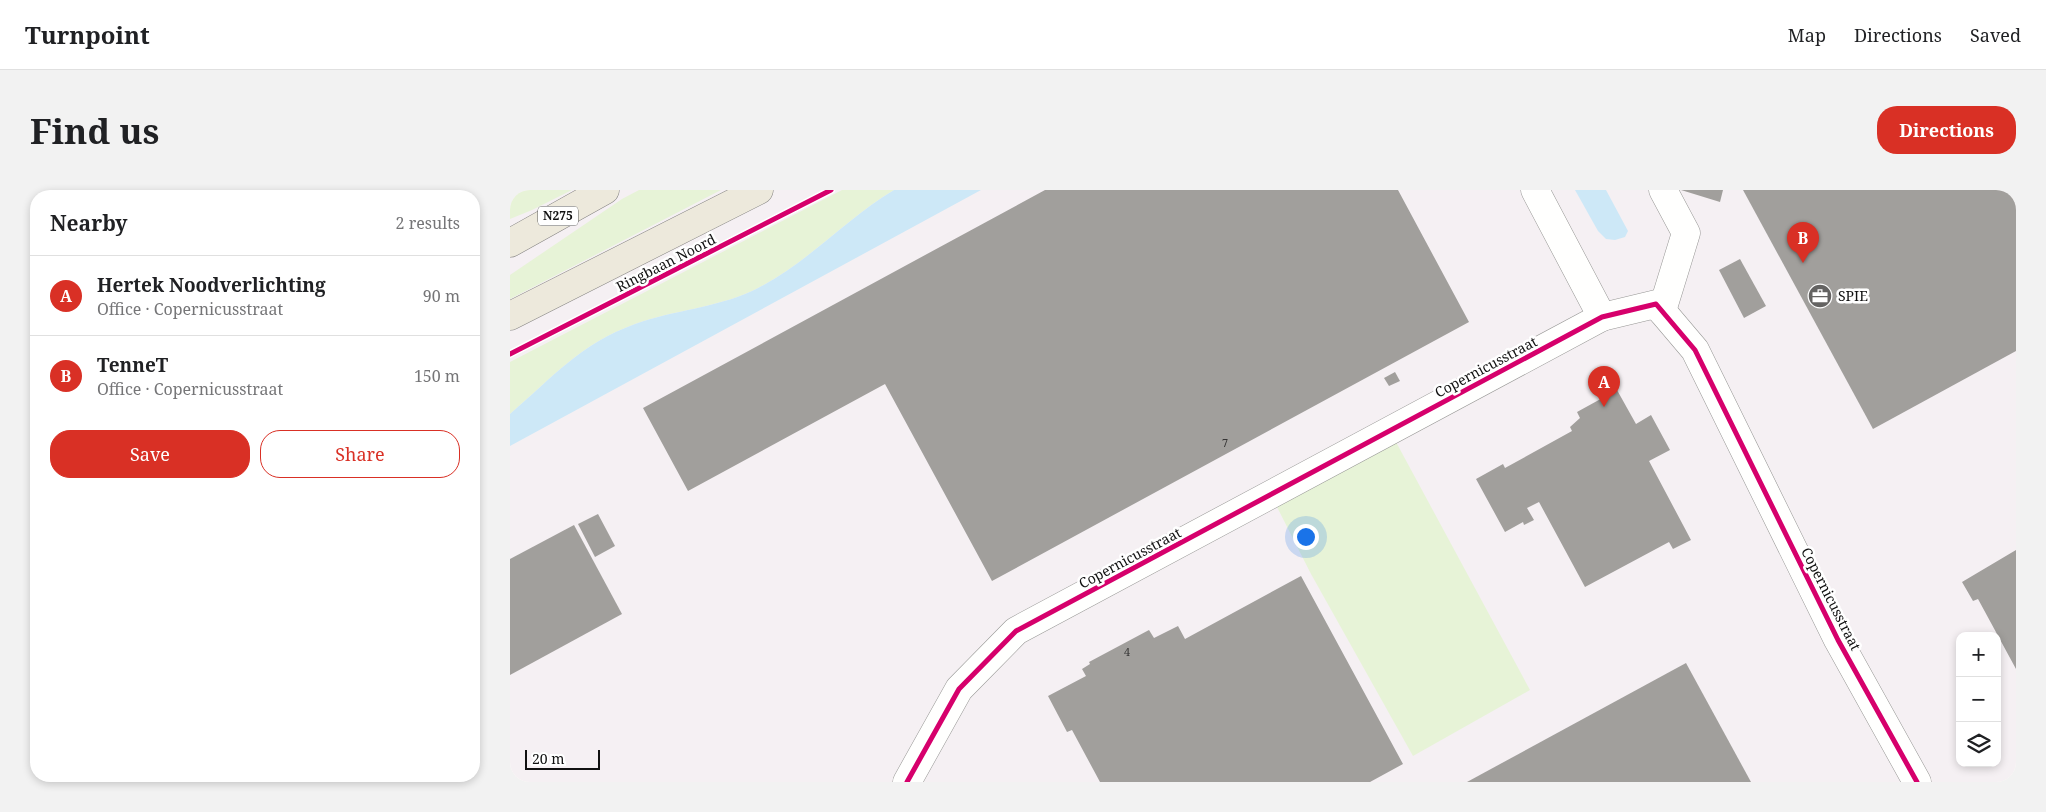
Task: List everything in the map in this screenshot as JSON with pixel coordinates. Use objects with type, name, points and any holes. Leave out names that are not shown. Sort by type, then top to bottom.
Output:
[{"type":"main road","name":"N275","points":[[510,243],[606,190]]},
{"type":"main road","name":"Ringbaan Noord","points":[[510,316],[759,190]]},
{"type":"street","points":[[1535,190],[1602,317]]},
{"type":"street","points":[[1662,311],[1686,233],[1663,190]]},
{"type":"street","name":"Copernicusstraat","points":[[907,782],[959,689],[1016,631],[1602,317],[1656,304],[1695,350],[1838,640],[1917,782]]},
{"type":"shaded area","points":[[510,190],[2016,190],[2016,782],[510,782]]},
{"type":"green space","points":[[510,190],[572,190],[510,219]]},
{"type":"green space","points":[[639,190],[721,190],[510,299],[510,275],[622,199]]},
{"type":"green space","points":[[842,190],[894,190],[858,215],[790,269],[752,291],[724,301],[650,319],[598,341],[568,363],[510,414],[510,362]]},
{"type":"green space","points":[[1396,442],[1530,690],[1413,756],[1311,574],[1277,507]]},
{"type":"water","points":[[894,190],[981,190],[510,446],[510,414],[568,363],[598,341],[650,319],[724,301],[752,291],[790,269],[858,215]]},
{"type":"water","points":[[1575,190],[1606,190],[1628,231],[1625,237],[1615,240],[1606,239],[1598,231]]},
{"type":"building","points":[[1045,190],[1398,190],[1469,322],[992,581],[885,384],[688,491],[643,408]]},
{"type":"building","points":[[1681,190],[1723,190],[1720,202]]},
{"type":"building","points":[[1743,190],[2016,190],[2016,351],[1873,429]]},
{"type":"building","points":[[1740,259],[1766,306],[1744,318],[1719,270]]},
{"type":"building","points":[[1395,372],[1400,381],[1389,386],[1384,378]]},
{"type":"building","points":[[1617,390],[1636,424],[1651,415],[1670,450],[1649,461],[1691,540],[1673,549],[1669,542],[1585,587],[1539,502],[1527,508],[1534,520],[1524,525],[1523,522],[1505,532],[1476,479],[1503,464],[1505,468],[1572,431],[1570,427],[1580,418],[1577,412]]},
{"type":"building","points":[[598,514],[615,546],[595,557],[578,524]]},
{"type":"building","points":[[574,525],[622,614],[510,675],[510,559]]},
{"type":"building","points":[[2016,550],[2016,669],[2001,641],[2001,632],[1996,632],[1978,599],[1973,601],[1962,582]]},
{"type":"building","points":[[1301,576],[1403,764],[1370,782],[1100,782],[1072,730],[1067,732],[1048,696],[1086,676],[1082,669],[1090,664],[1089,662],[1149,630],[1154,638],[1178,626],[1185,639]]},
{"type":"building","points":[[1686,663],[1751,782],[1467,782]]},
{"type":"cycle path","points":[[510,354],[831,190]]},
{"type":"cycle path","points":[[907,782],[959,689],[1016,631],[1602,317],[1656,304],[1695,350],[1838,640],[1917,782]]},
{"type":"place","name":"TenneT","points":[[1803,263]]},
{"type":"place","name":"SPIE","points":[[1820,296]]},
{"type":"place","name":"Hertek Noodverlichting","points":[[1604,407]]}]
